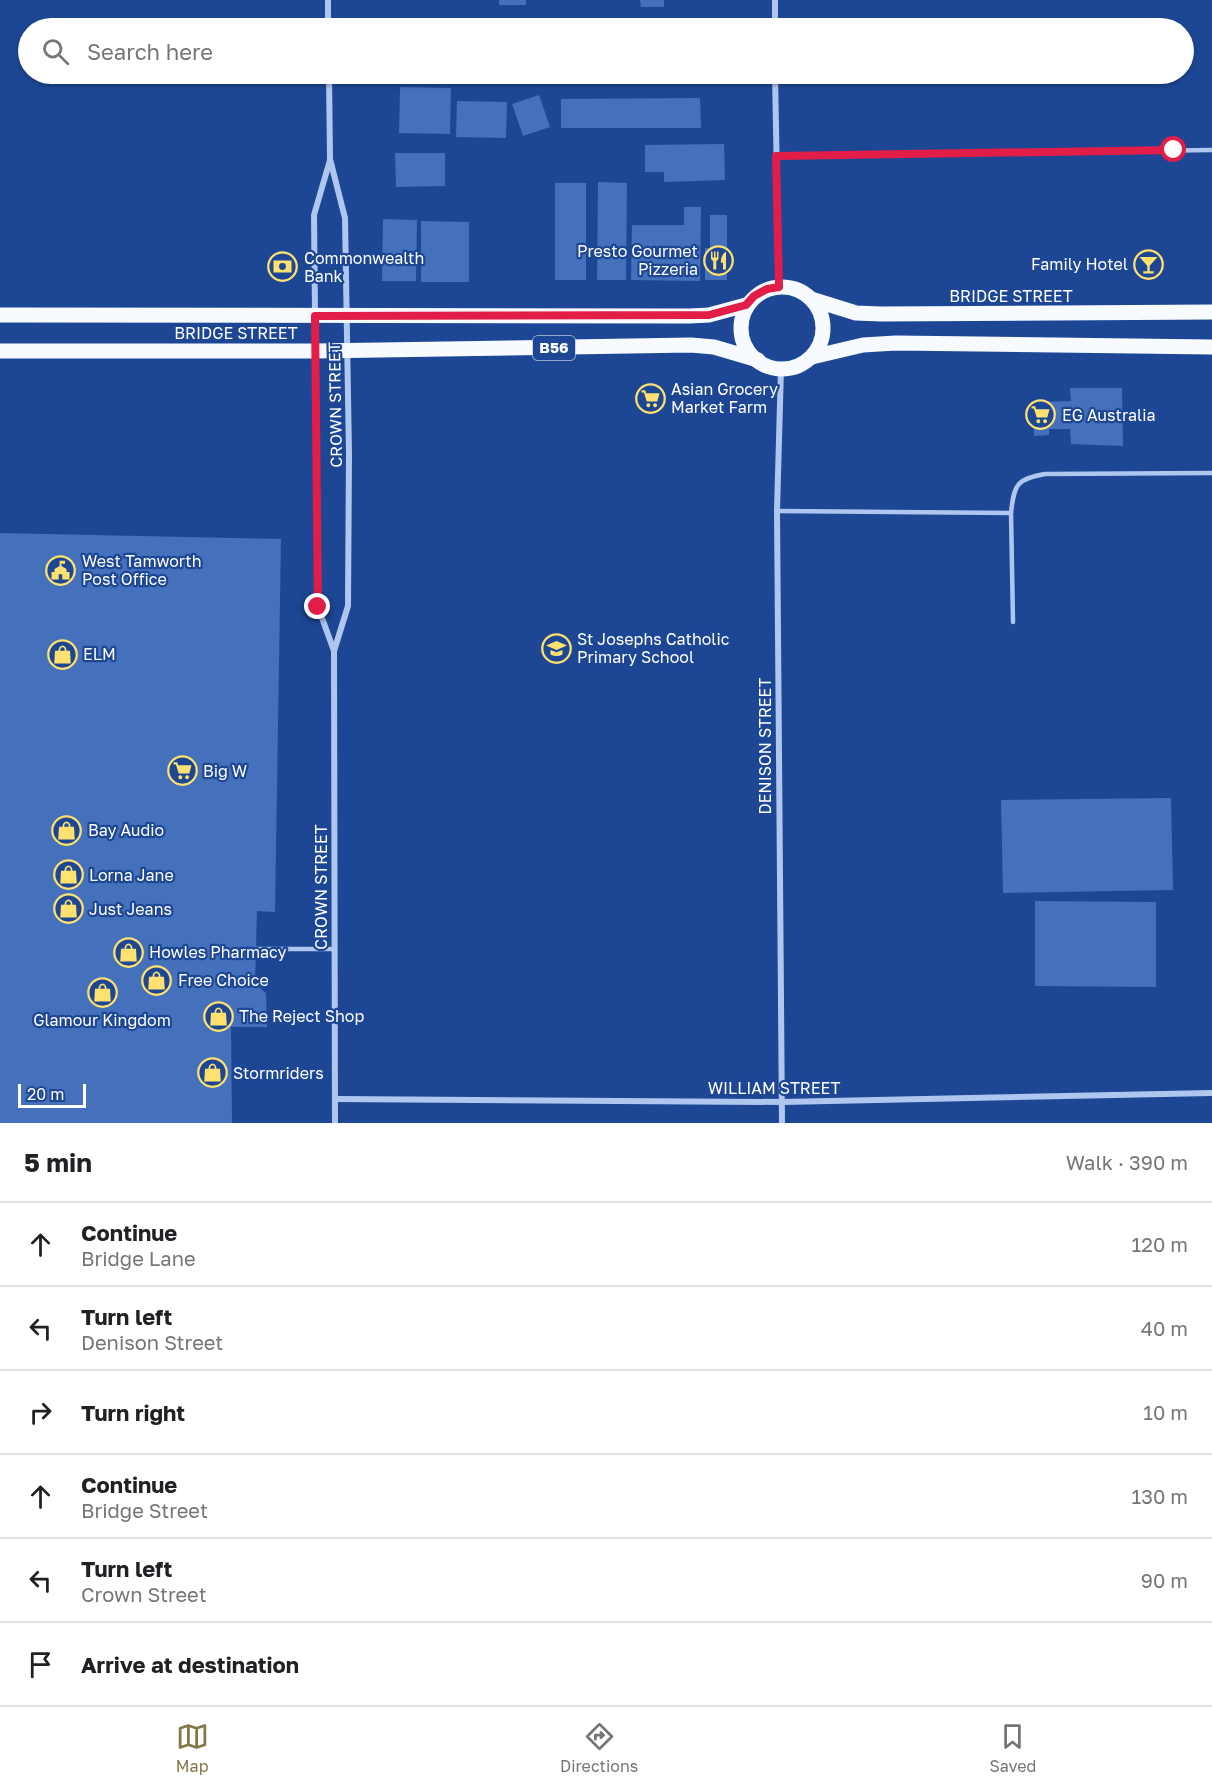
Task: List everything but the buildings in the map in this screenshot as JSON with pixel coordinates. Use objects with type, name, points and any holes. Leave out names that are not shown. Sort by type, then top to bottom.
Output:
[{"type":"main road","points":[[779,287],[795,290],[812,299],[818,309],[823,330],[820,344],[812,357]]},
{"type":"main road","name":"B56","points":[[746,305],[754,296],[767,289],[779,287]]},
{"type":"main road","name":"BRIDGE STREET","points":[[812,299],[856,313],[881,314],[1212,312]]},
{"type":"main road","points":[[746,305],[740,320],[740,332],[749,351],[758,360]]},
{"type":"main road","name":"BRIDGE STREET","points":[[0,315],[690,316],[709,315],[746,305]]},
{"type":"main road","points":[[781,368],[794,366],[812,357],[863,345],[896,343],[1212,347]]},
{"type":"main road","name":"BRIDGE STREET","points":[[0,351],[348,351],[691,345],[714,347],[758,360]]},
{"type":"main road","name":"B56","points":[[758,360],[781,368]]},
{"type":"street","points":[[328,0],[328,18]]},
{"type":"street","points":[[775,0],[775,18]]},
{"type":"street","name":"CROWN STREET","points":[[329,84],[330,159],[345,218],[349,454],[348,606],[334,651],[335,1123]]},
{"type":"street","points":[[775,84],[779,287]]},
{"type":"street","name":"CROWN STREET","points":[[330,159],[314,215],[315,351],[318,607],[334,651]]},
{"type":"street","name":"DENISON STREET","points":[[781,368],[777,511],[782,1123]]},
{"type":"street","name":"WILLIAM STREET","points":[[336,1099],[782,1102],[1212,1093]]},
{"type":"lane","points":[[776,156],[1212,150]]},
{"type":"lane","points":[[1013,622],[1012,497],[1017,486],[1025,478],[1045,474],[1212,473]]},
{"type":"lane","points":[[777,511],[1011,513]]},
{"type":"lane","points":[[256,949],[334,949]]},
{"type":"place","name":"Presto Gourmet Pizzeria","points":[[719,260]]},
{"type":"place","name":"Family Hotel","points":[[1149,264]]},
{"type":"place","name":"Commonwealth Bank","points":[[283,267]]},
{"type":"place","name":"Asian Grocery Market Farm","points":[[650,398]]},
{"type":"place","name":"EG Australia","points":[[1041,415]]},
{"type":"place","name":"West Tamworth Post Office","points":[[61,570]]},
{"type":"place","name":"St Josephs Catholic Primary School","points":[[556,648]]},
{"type":"place","name":"ELM","points":[[62,654]]},
{"type":"place","name":"Big W","points":[[182,771]]},
{"type":"place","name":"Bay Audio","points":[[67,830]]},
{"type":"place","name":"Lorna Jane","points":[[68,875]]},
{"type":"place","name":"Just Jeans","points":[[68,909]]},
{"type":"place","name":"Howles Pharmacy","points":[[128,952]]},
{"type":"place","name":"Free Choice","points":[[157,980]]},
{"type":"place","name":"Glamour Kingdom","points":[[102,992]]},
{"type":"place","name":"The Reject Shop","points":[[218,1016]]},
{"type":"place","name":"Stormriders","points":[[212,1073]]},
{"type":"route","points":[[318,607],[315,316],[709,315],[746,305],[754,296],[767,289],[779,287],[776,156],[1174,150]]}]
